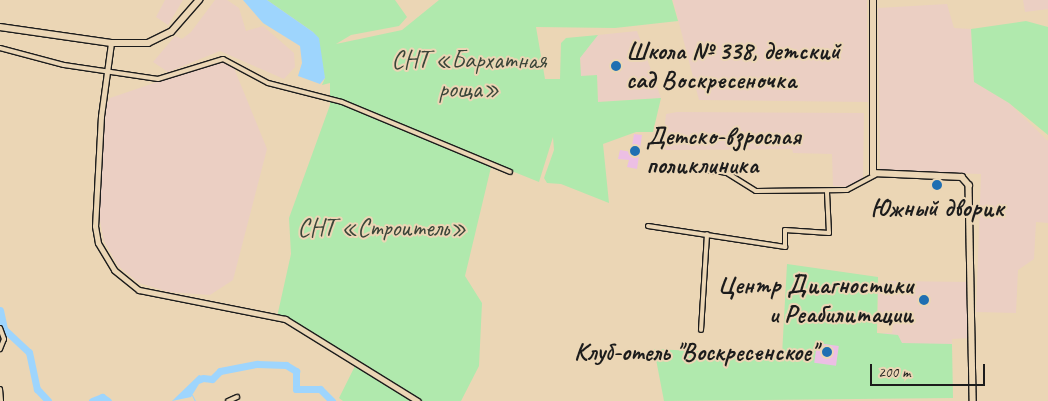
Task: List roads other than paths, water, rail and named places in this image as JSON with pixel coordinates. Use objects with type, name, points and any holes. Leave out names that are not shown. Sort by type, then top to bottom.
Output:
[{"type":"main road","points":[[0,27],[132,45],[162,38],[199,0]]},
{"type":"main road","points":[[874,0],[875,175],[956,176],[968,182],[973,239],[973,401]]},
{"type":"street","points":[[111,43],[107,69],[95,226],[98,243],[114,270],[139,290],[285,319],[418,401]]},
{"type":"street","points":[[0,48],[64,65],[107,69],[158,79],[223,58],[268,83],[342,102],[510,172]]},
{"type":"street","points":[[704,170],[727,173],[756,191],[827,192],[860,186],[875,175]]},
{"type":"street","points":[[648,226],[785,247],[785,230],[829,233],[827,192]]},
{"type":"street","points":[[700,330],[707,234]]},
{"type":"street","points":[[0,328],[0,348]]},
{"type":"street","points":[[0,389],[1,401]]},
{"type":"street","points":[[228,401],[237,397]]},
{"type":"water","points":[[243,0],[267,0],[319,38],[325,78],[320,84],[298,76],[302,63],[300,46],[263,23]]},
{"type":"water","points":[[199,375],[212,379],[199,384],[191,397],[172,401]]},
{"type":"waterway","points":[[0,310],[4,329],[29,352],[37,389],[48,401]]},
{"type":"waterway","points":[[203,378],[212,379],[220,371],[257,364],[286,365],[296,371],[296,389],[320,389],[332,401]]},
{"type":"waterway","points":[[192,395],[195,401]]},
{"type":"waterway","points":[[92,401],[102,397],[108,401]]},
{"type":"place","name":"Школа № 338, детский сад Воскресеночка","points":[[616,66]]},
{"type":"place","name":"Детско-взрослая поликлиника","points":[[635,151]]},
{"type":"place","name":"Южный дворик","points":[[937,185]]},
{"type":"place","name":"Центр Диагностики и Реабилитации","points":[[924,300]]},
{"type":"place","name":"Клуб-отель \"Воскресенское\"","points":[[827,352]]},
{"type":"park label","name":"СНТ «Бархатная роща»","points":[[469,76]]},
{"type":"park label","name":"СНТ «Строитель»","points":[[382,228]]}]
